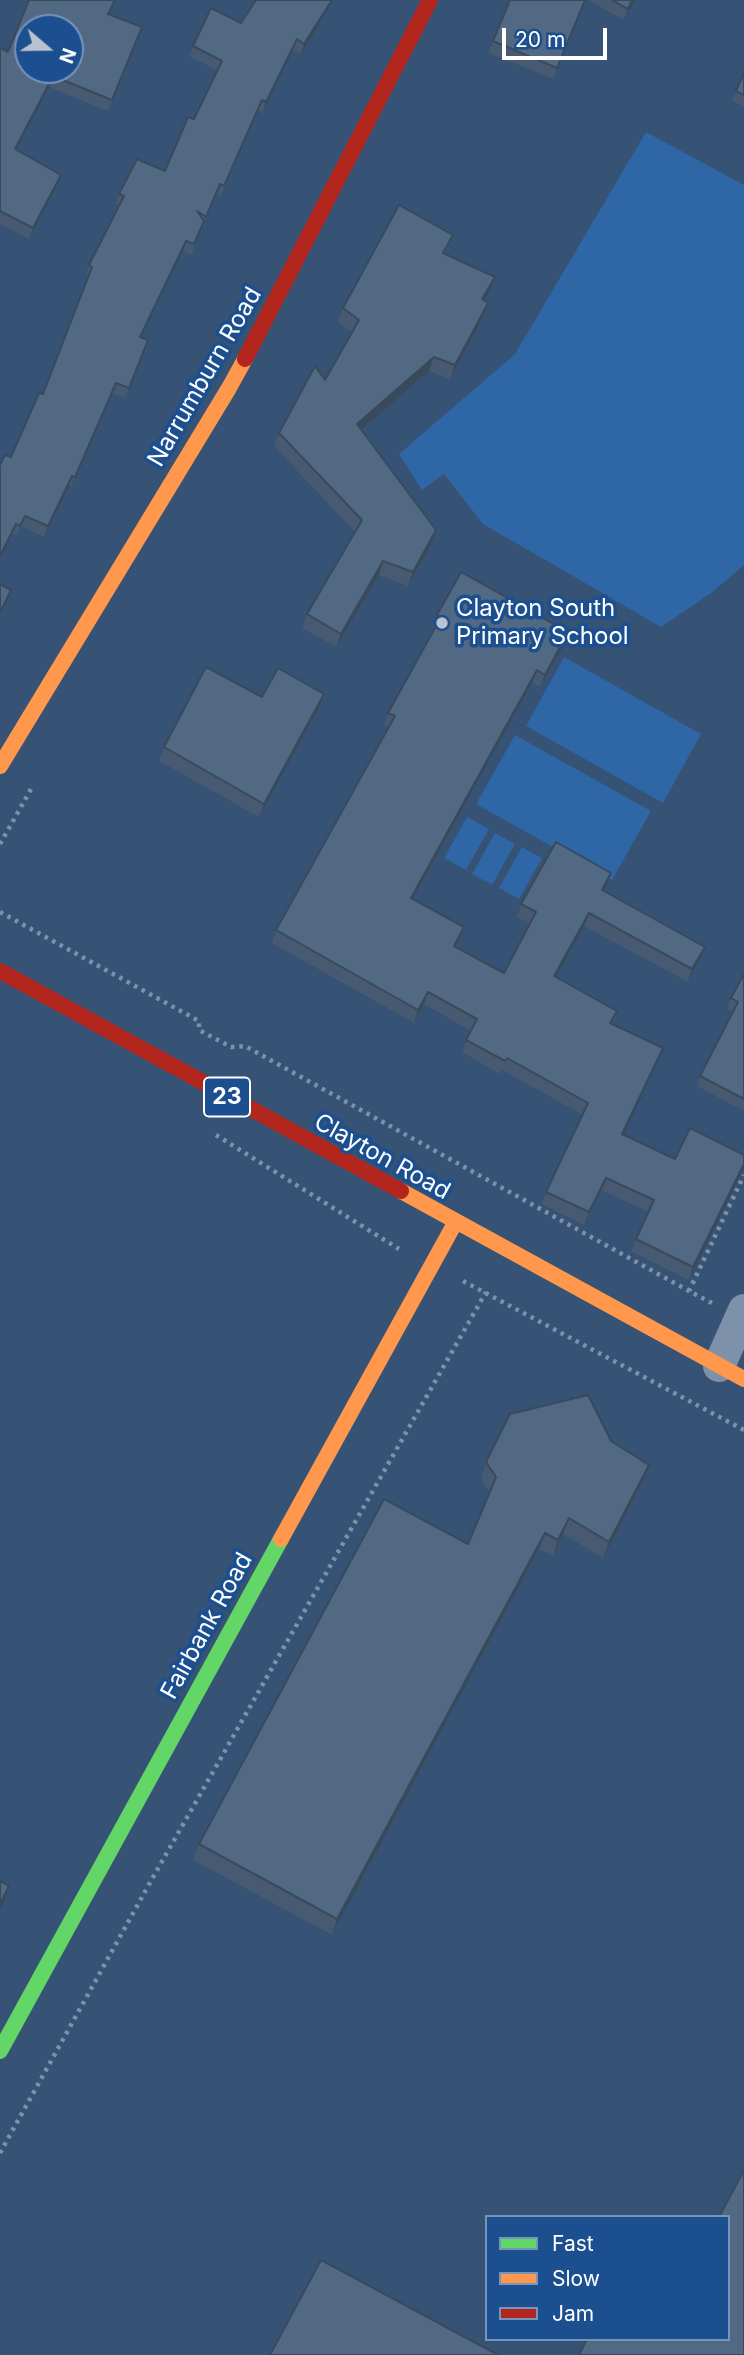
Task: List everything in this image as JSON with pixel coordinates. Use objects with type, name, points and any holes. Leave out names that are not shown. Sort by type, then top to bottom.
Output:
[{"type":"main road","name":"Narrumburn Road","points":[[0,766],[229,388],[430,0]]},
{"type":"main road","name":"Clayton Road","points":[[0,971],[731,1373]]},
{"type":"main road","name":"Fairbank Road","points":[[0,2051],[455,1223]]},
{"type":"street","points":[[731,1373],[742,1313]]},
{"type":"path","points":[[0,912],[199,1021],[199,1030],[231,1047],[245,1046],[690,1291],[742,1313]]},
{"type":"path","points":[[205,1128],[393,1245],[744,1430]]},
{"type":"path","points":[[690,1291],[744,1175]]},
{"type":"path","points":[[0,2153],[486,1292]]},
{"type":"shaded area","points":[[646,132],[744,185],[744,565],[711,593],[661,627],[483,524],[444,474],[422,490],[399,454],[515,354]]},
{"type":"shaded area","points":[[564,657],[701,734],[663,803],[526,726]]},
{"type":"shaded area","points":[[515,735],[651,811],[612,880],[476,804]]},
{"type":"shaded area","points":[[467,817],[489,829],[466,870],[444,858]]},
{"type":"shaded area","points":[[495,833],[515,844],[492,885],[472,874]]},
{"type":"shaded area","points":[[522,847],[542,858],[519,899],[499,888]]},
{"type":"building","points":[[29,0],[115,0],[108,14],[142,27],[112,100],[73,84],[84,84],[84,14],[23,14]]},
{"type":"building","points":[[256,0],[332,0],[304,44],[297,39],[266,102],[262,100],[224,186],[220,184],[206,217],[197,211],[204,221],[194,244],[186,241],[140,337],[148,340],[129,388],[116,383],[75,477],[72,476],[48,526],[25,516],[20,526],[16,524],[0,556],[0,465],[5,455],[11,457],[39,393],[43,394],[92,267],[89,265],[124,196],[119,194],[137,159],[165,171],[188,117],[194,119],[222,61],[193,46],[211,8],[241,23]]},
{"type":"building","points":[[510,0],[585,0],[557,68],[493,41]]},
{"type":"building","points":[[612,0],[632,0],[628,9]]},
{"type":"building","points":[[14,37],[14,84],[49,84],[15,149],[61,175],[33,228],[0,211],[0,48],[8,52]]},
{"type":"building","points":[[744,73],[744,95],[736,91]]},
{"type":"building","points":[[399,205],[453,235],[443,253],[495,277],[482,299],[488,303],[455,365],[434,357],[357,424],[436,530],[413,572],[383,561],[341,634],[307,614],[362,520],[279,433],[315,366],[325,380],[359,320],[343,308]]},
{"type":"building","points":[[461,572],[568,632],[545,675],[537,670],[411,898],[464,927],[454,946],[504,973],[536,912],[521,904],[556,842],[611,873],[602,890],[705,947],[692,969],[589,913],[554,976],[617,1011],[610,1023],[663,1048],[622,1134],[675,1159],[690,1128],[744,1155],[744,1164],[693,1267],[636,1239],[654,1200],[606,1178],[589,1212],[546,1192],[588,1103],[507,1058],[505,1061],[466,1040],[477,1019],[428,992],[418,1010],[276,930],[395,716],[388,713],[441,617],[437,615]]},
{"type":"building","points":[[0,584],[11,590],[0,613]]},
{"type":"building","points":[[206,667],[262,697],[278,668],[324,694],[264,804],[164,747]]},
{"type":"building","points":[[744,974],[744,1099],[700,1076],[738,1002],[731,998]]},
{"type":"building","points":[[588,1395],[611,1441],[649,1465],[609,1542],[569,1518],[558,1540],[545,1533],[337,1919],[199,1844],[384,1499],[468,1544],[496,1477],[486,1462],[510,1414]]},
{"type":"building","points":[[0,1881],[9,1886],[0,1904]]},
{"type":"building","points":[[744,2170],[744,2355],[579,2355],[586,2341],[730,2341],[730,2215],[720,2215]]},
{"type":"building","points":[[321,2260],[498,2355],[270,2355]]},
{"type":"traffic: fast","points":[[0,2051],[281,1539]]},
{"type":"traffic: slow","points":[[0,766],[245,359]]},
{"type":"traffic: slow","points":[[401,1191],[744,1379]]},
{"type":"traffic: slow","points":[[281,1539],[455,1223]]},
{"type":"traffic: jam","points":[[245,359],[430,0]]},
{"type":"traffic: jam","points":[[0,971],[401,1191]]},
{"type":"place","name":"Clayton South Primary School","points":[[442,623]]}]
